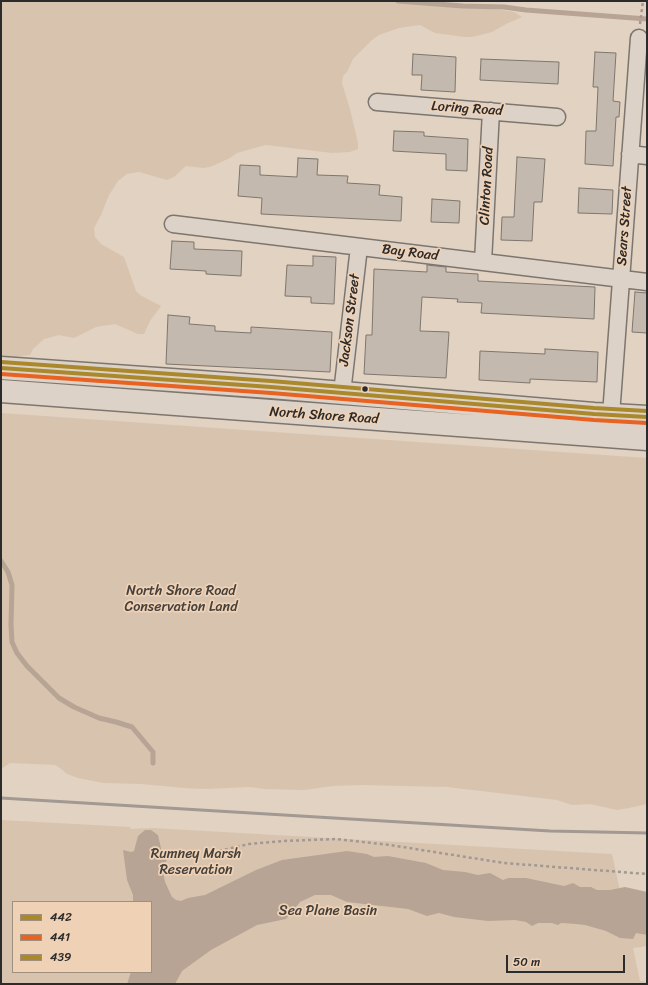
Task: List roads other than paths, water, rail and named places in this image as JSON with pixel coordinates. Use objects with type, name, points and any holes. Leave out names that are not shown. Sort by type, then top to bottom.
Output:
[{"type":"highway","name":"North Shore Road","points":[[1,368],[647,417]]},
{"type":"highway","name":"North Shore Road","points":[[1,391],[647,439]]},
{"type":"street","name":"Sears Street","points":[[611,415],[639,33]]},
{"type":"street","name":"Loring Road","points":[[376,102],[558,117]]},
{"type":"street","name":"Clinton Road","points":[[482,262],[491,111]]},
{"type":"street","points":[[630,154],[647,156]]},
{"type":"street","name":"Bay Road","points":[[173,224],[647,282]]},
{"type":"street","name":"Jackson Street","points":[[342,393],[359,247]]},
{"type":"waterway","points":[[398,1],[463,6],[504,7],[647,19]]},
{"type":"waterway","points":[[1,561],[8,572],[12,585],[12,642],[17,653],[27,666],[59,698],[74,707],[99,718],[132,727],[153,752],[153,763]]},
{"type":"railway","points":[[1,798],[550,831],[647,833]]},
{"type":"park label","name":"North Shore Road Conservation Land","points":[[181,600]]},
{"type":"park label","name":"Rumney Marsh Reservation","points":[[196,862]]},
{"type":"park label","name":"Sea Plane Basin","points":[[328,911]]}]
